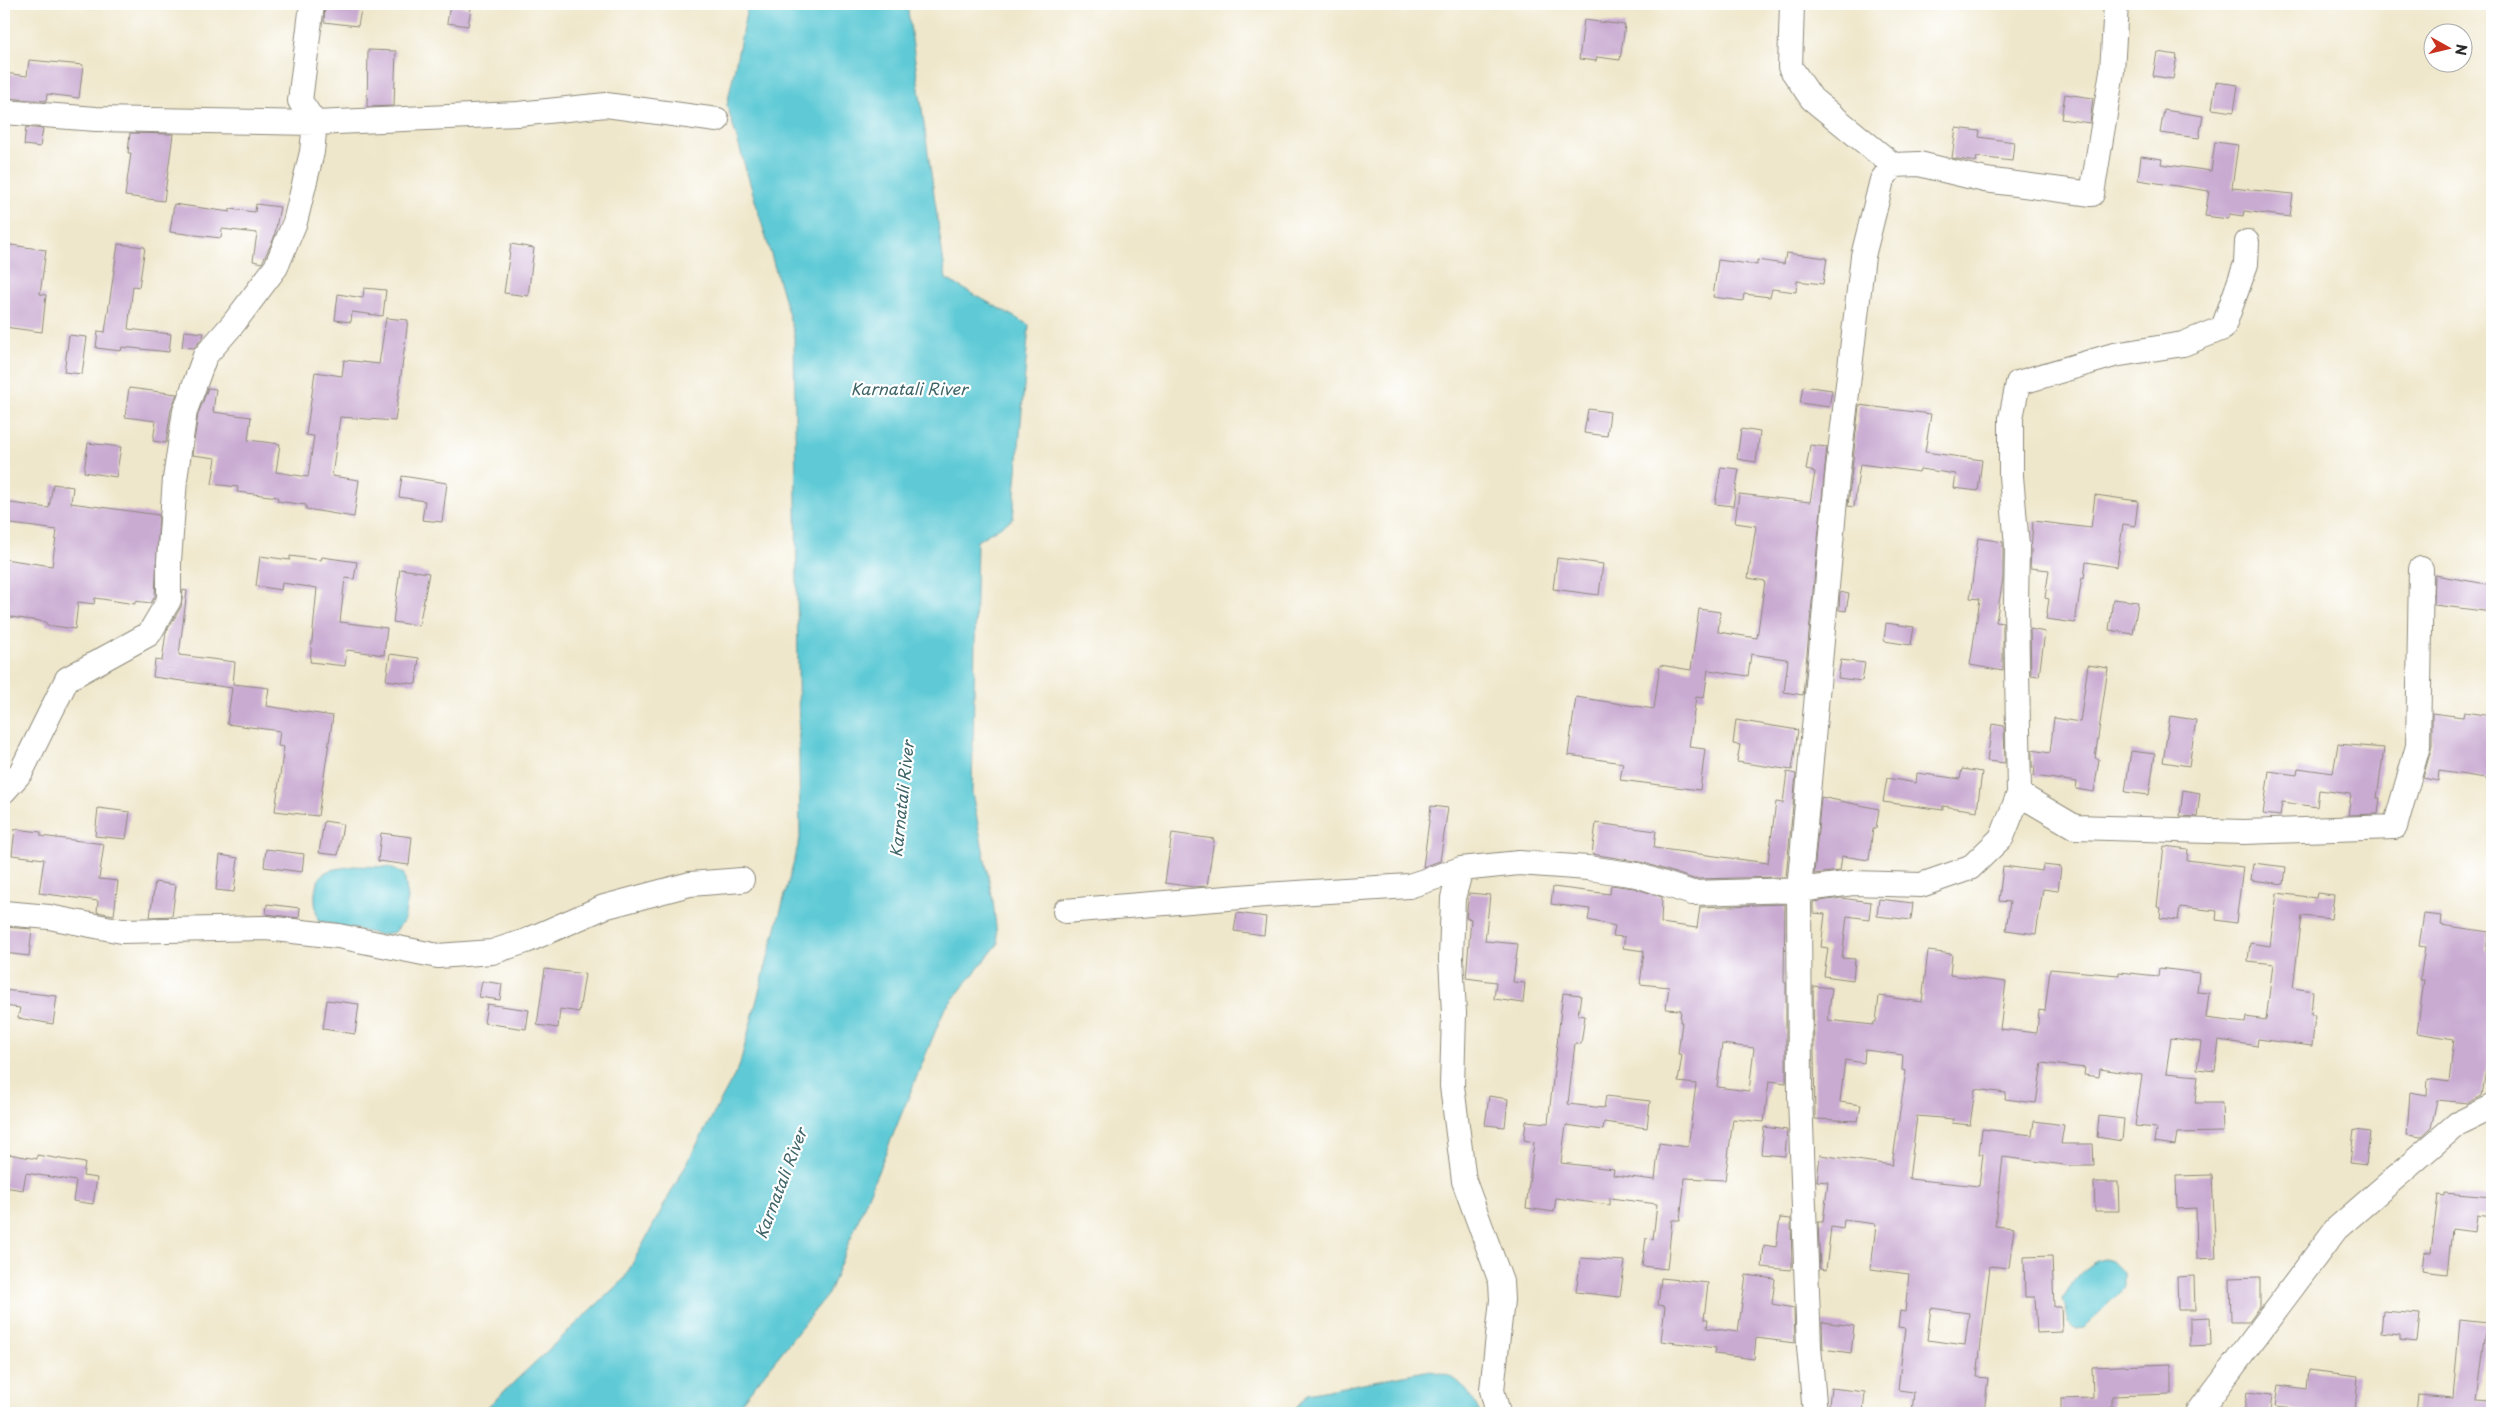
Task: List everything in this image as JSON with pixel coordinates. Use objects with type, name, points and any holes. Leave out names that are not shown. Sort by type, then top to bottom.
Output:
[{"type":"street","points":[[4,790],[21,772],[68,680],[149,634],[170,600],[169,561],[175,479],[185,412],[205,356],[233,324],[276,268],[295,222],[312,152],[315,122],[300,101],[312,4]]},
{"type":"street","points":[[1792,4],[1790,67],[1812,99],[1893,165],[1919,164],[1984,180],[2092,194],[2112,71],[2116,4]]},
{"type":"street","points":[[4,112],[96,119],[315,122],[518,114],[606,105],[717,120]]},
{"type":"street","points":[[1815,1413],[1809,1347],[1800,1096],[1799,890],[1836,488],[1863,256],[1882,180],[1893,165]]},
{"type":"street","points":[[1065,911],[1409,886],[1461,869],[1519,863],[1588,868],[1637,875],[1692,893],[1799,890],[1853,883],[1922,885],[1970,868],[2002,837],[2019,794],[2017,546],[2010,476],[2010,418],[2018,384],[2114,355],[2183,344],[2223,328],[2246,264],[2247,242]]},
{"type":"street","points":[[2019,794],[2075,827],[2244,832],[2288,829],[2395,827],[2418,746],[2421,569]]},
{"type":"street","points":[[1461,869],[1453,898],[1451,959],[1454,1014],[1452,1086],[1464,1181],[1501,1282],[1502,1300],[1492,1390],[1498,1413]]},
{"type":"street","points":[[4,913],[49,917],[122,931],[266,928],[338,936],[438,956],[492,952],[526,941],[604,906],[690,884],[742,880]]},
{"type":"street","points":[[2198,1413],[2336,1229],[2456,1124],[2492,1108]]},
{"type":"water","name":"Karnatali River","points":[[748,4],[907,4],[946,279],[1029,325],[1013,519],[977,541],[972,793],[993,901],[998,944],[944,1010],[828,1294],[733,1413],[481,1413],[624,1279],[739,1067],[800,838],[794,333],[727,105]]},
{"type":"water","points":[[354,866],[388,867],[404,874],[408,898],[404,920],[395,932],[381,935],[318,921],[315,895],[321,877],[329,871]]},
{"type":"water","points":[[2105,1259],[2112,1261],[2124,1273],[2124,1288],[2084,1328],[2076,1329],[2069,1322],[2063,1298],[2086,1268]]},
{"type":"water","points":[[1424,1371],[1444,1374],[1459,1382],[1470,1395],[1480,1413],[1291,1413],[1308,1394]]},
{"type":"building","points":[[325,4],[362,4],[358,26],[324,22]]},
{"type":"building","points":[[450,5],[471,8],[468,26],[447,23]]},
{"type":"building","points":[[1584,20],[1625,25],[1620,60],[1597,57],[1596,61],[1579,59]]},
{"type":"building","points":[[368,50],[396,51],[394,106],[367,107]]},
{"type":"building","points":[[2157,52],[2177,55],[2173,79],[2153,76]]},
{"type":"building","points":[[29,60],[83,65],[79,98],[47,94],[46,101],[4,98],[4,73],[27,76]]},
{"type":"building","points":[[2216,82],[2238,85],[2234,112],[2212,109]]},
{"type":"building","points":[[2065,94],[2093,98],[2090,123],[2061,119]]},
{"type":"building","points":[[2164,110],[2203,116],[2199,138],[2160,133]]},
{"type":"building","points":[[26,127],[43,129],[40,147],[24,145]]},
{"type":"building","points":[[1956,128],[1980,131],[1979,137],[2014,142],[2012,161],[1977,157],[1976,162],[1952,158]]},
{"type":"building","points":[[130,133],[173,134],[164,201],[125,196],[131,153],[128,153]]},
{"type":"building","points":[[2215,142],[2238,145],[2232,188],[2293,194],[2290,217],[2244,211],[2243,216],[2229,214],[2228,219],[2205,216],[2209,191],[2138,180],[2141,156],[2162,159],[2161,164],[2211,171]]},
{"type":"building","points":[[174,204],[230,212],[230,209],[255,212],[256,204],[280,207],[274,238],[262,263],[253,261],[257,233],[222,229],[221,238],[170,232]]},
{"type":"building","points":[[4,244],[46,250],[40,294],[46,295],[42,332],[4,327]]},
{"type":"building","points":[[118,244],[145,247],[139,287],[133,286],[128,329],[171,334],[169,352],[122,347],[121,351],[96,348],[98,331],[105,332]]},
{"type":"building","points":[[511,244],[534,248],[528,296],[504,293]]},
{"type":"building","points":[[1786,253],[1827,258],[1823,284],[1797,281],[1796,292],[1772,289],[1770,297],[1744,294],[1743,301],[1713,297],[1718,260],[1757,265],[1757,260],[1784,264]]},
{"type":"building","points":[[364,288],[386,290],[383,316],[352,312],[351,322],[335,320],[338,294],[363,298]]},
{"type":"building","points":[[386,318],[408,320],[395,421],[340,417],[332,476],[359,480],[354,517],[306,509],[306,505],[277,501],[278,497],[237,492],[238,487],[212,484],[216,458],[192,455],[198,414],[208,388],[216,389],[213,412],[251,417],[248,440],[280,444],[276,472],[308,477],[314,436],[306,435],[315,372],[342,376],[344,360],[379,364]]},
{"type":"building","points":[[184,331],[204,333],[194,348],[182,347]]},
{"type":"building","points":[[69,335],[87,337],[82,374],[64,372]]},
{"type":"building","points":[[1803,386],[1832,390],[1829,407],[1800,403]]},
{"type":"building","points":[[129,388],[177,394],[171,409],[166,443],[153,441],[156,421],[125,417]]},
{"type":"building","points":[[1859,405],[1931,414],[1925,452],[1982,460],[1978,491],[1954,488],[1956,474],[1920,469],[1919,472],[1860,464],[1854,507],[1848,506]]},
{"type":"building","points":[[1588,409],[1610,412],[1607,436],[1584,433]]},
{"type":"building","points":[[1741,429],[1760,432],[1756,462],[1737,459]]},
{"type":"building","points":[[88,443],[121,447],[116,477],[84,472]]},
{"type":"building","points":[[1810,445],[1827,447],[1803,695],[1784,692],[1788,660],[1786,659],[1751,654],[1748,676],[1708,670],[1704,698],[1696,697],[1689,747],[1705,749],[1700,790],[1620,780],[1623,763],[1568,755],[1576,697],[1654,709],[1660,665],[1691,670],[1699,609],[1720,612],[1718,632],[1757,638],[1765,581],[1748,578],[1756,526],[1735,523],[1739,494],[1810,502],[1815,472],[1806,470]]},
{"type":"building","points":[[1721,467],[1739,469],[1733,506],[1715,504]]},
{"type":"building","points":[[402,476],[447,483],[442,522],[422,520],[425,501],[399,497]]},
{"type":"building","points":[[53,484],[73,487],[71,503],[159,515],[155,596],[151,603],[135,601],[135,604],[95,598],[94,604],[78,602],[75,629],[46,625],[46,622],[4,616],[4,559],[52,566],[57,530],[4,523],[4,502],[49,508]]},
{"type":"building","points":[[2095,495],[2138,501],[2135,526],[2123,524],[2117,567],[2086,562],[2075,623],[2046,619],[2049,599],[2045,598],[2049,570],[2030,568],[2033,521],[2091,528]]},
{"type":"building","points":[[1978,538],[2003,542],[2003,578],[1996,622],[2003,623],[2003,671],[1970,665],[1980,599],[1970,598]]},
{"type":"building","points":[[260,556],[290,560],[290,556],[321,560],[322,557],[357,562],[354,579],[345,578],[340,622],[387,628],[384,655],[347,650],[345,666],[310,662],[317,588],[282,583],[281,590],[256,586]]},
{"type":"building","points":[[1557,558],[1603,564],[1599,595],[1553,589]]},
{"type":"building","points":[[400,569],[429,573],[419,626],[393,622]]},
{"type":"building","points":[[2435,575],[2492,585],[2492,612],[2434,605]]},
{"type":"building","points":[[183,590],[187,591],[179,655],[235,662],[233,684],[269,688],[266,706],[333,716],[318,816],[275,811],[284,747],[278,746],[280,731],[227,724],[232,688],[153,677],[155,660],[162,661],[166,632],[181,607]]},
{"type":"building","points":[[1840,592],[1849,594],[1846,611],[1839,610]]},
{"type":"building","points":[[2113,599],[2138,602],[2133,634],[2109,630]]},
{"type":"building","points":[[1886,623],[1914,627],[1911,645],[1884,641]]},
{"type":"building","points":[[2030,629],[2045,632],[2039,676],[2031,675]]},
{"type":"building","points":[[390,654],[419,658],[416,684],[386,680]]},
{"type":"building","points":[[1841,660],[1865,663],[1862,681],[1838,678]]},
{"type":"building","points":[[2088,665],[2108,668],[2095,758],[2099,759],[2094,792],[2076,789],[2077,782],[2034,776],[2035,767],[2032,767],[2032,750],[2050,753],[2054,718],[2080,722]]},
{"type":"building","points":[[2464,712],[2492,716],[2490,752],[2492,753],[2492,779],[2439,771],[2438,781],[2423,778],[2432,746],[2432,713],[2463,717]]},
{"type":"building","points":[[2170,716],[2196,720],[2189,766],[2163,762]]},
{"type":"building","points":[[1736,720],[1798,730],[1792,770],[1737,762],[1740,745],[1733,744]]},
{"type":"building","points":[[1992,724],[2004,726],[2005,763],[1987,761]]},
{"type":"building","points":[[2338,744],[2384,748],[2377,798],[2380,798],[2378,814],[2348,815],[2351,794],[2319,790],[2317,807],[2282,802],[2280,816],[2263,814],[2269,771],[2297,775],[2298,768],[2333,773]]},
{"type":"building","points":[[2131,751],[2155,754],[2149,795],[2125,792]]},
{"type":"building","points":[[1962,769],[1982,772],[1977,811],[1943,806],[1943,810],[1883,802],[1887,778],[1916,783],[1917,773],[1960,779]]},
{"type":"building","points":[[1787,772],[1796,774],[1786,877],[1694,879],[1641,862],[1592,854],[1596,823],[1656,831],[1654,848],[1768,863],[1776,802],[1783,803]]},
{"type":"building","points":[[2183,790],[2200,793],[2197,817],[2180,816]]},
{"type":"building","points":[[1821,797],[1879,809],[1876,828],[1873,828],[1869,860],[1842,856],[1840,871],[1814,874]]},
{"type":"building","points":[[1431,806],[1448,808],[1440,861],[1423,867]]},
{"type":"building","points":[[98,808],[130,812],[126,839],[95,836]]},
{"type":"building","points":[[324,821],[343,824],[338,855],[319,853]]},
{"type":"building","points":[[15,829],[41,832],[41,836],[104,844],[99,879],[118,881],[114,915],[97,912],[98,901],[39,893],[44,859],[12,855]]},
{"type":"building","points":[[381,833],[412,837],[409,865],[378,861]]},
{"type":"building","points":[[1172,833],[1214,839],[1207,886],[1193,887],[1165,883]]},
{"type":"building","points":[[2164,846],[2188,849],[2187,860],[2243,867],[2236,923],[2216,920],[2217,911],[2180,907],[2178,920],[2160,918],[2161,908],[2157,907]]},
{"type":"building","points":[[266,849],[304,854],[302,872],[264,867]]},
{"type":"building","points":[[220,855],[238,858],[234,892],[216,890]]},
{"type":"building","points":[[2253,863],[2286,867],[2284,884],[2251,880]]},
{"type":"building","points":[[2043,865],[2061,867],[2058,891],[2043,889],[2036,934],[2006,930],[2010,902],[1999,901],[2003,866],[2042,871]]},
{"type":"building","points":[[155,882],[176,885],[172,916],[150,917]]},
{"type":"building","points":[[1611,885],[1634,888],[1662,897],[1661,923],[1697,928],[1700,907],[1785,904],[1786,1083],[1769,1081],[1764,1122],[1733,1119],[1725,1180],[1685,1178],[1680,1220],[1672,1220],[1667,1269],[1642,1266],[1646,1238],[1653,1239],[1657,1204],[1610,1198],[1610,1205],[1556,1198],[1554,1212],[1526,1208],[1534,1142],[1524,1140],[1526,1121],[1548,1123],[1563,993],[1581,995],[1578,1015],[1585,1016],[1581,1044],[1575,1043],[1568,1104],[1604,1108],[1606,1096],[1650,1101],[1647,1128],[1604,1122],[1603,1130],[1566,1125],[1561,1163],[1614,1169],[1613,1175],[1655,1180],[1659,1143],[1688,1147],[1696,1084],[1678,1082],[1682,1055],[1678,1054],[1682,1022],[1680,1022],[1681,1010],[1666,1009],[1669,987],[1640,984],[1644,951],[1623,948],[1625,937],[1613,936],[1615,926],[1588,920],[1590,909],[1551,904],[1553,887],[1610,894]],"holes":[[[1722,1044],[1754,1048],[1749,1091],[1717,1087]]]},
{"type":"building","points":[[1469,893],[1490,895],[1485,941],[1518,944],[1513,982],[1525,983],[1523,1003],[1494,999],[1496,982],[1466,978],[1471,919],[1466,918]]},
{"type":"building","points":[[2277,893],[2316,898],[2317,893],[2334,895],[2331,919],[2302,916],[2293,988],[2313,991],[2311,1015],[2315,1015],[2312,1046],[2258,1039],[2257,1046],[2219,1040],[2215,1071],[2197,1069],[2201,1042],[2171,1038],[2166,1073],[2198,1076],[2195,1103],[2222,1103],[2223,1132],[2177,1133],[2175,1145],[2154,1142],[2156,1128],[2135,1126],[2142,1075],[2100,1069],[2099,1077],[2084,1075],[2085,1068],[2042,1063],[2036,1103],[2005,1099],[2006,1093],[1975,1089],[1970,1125],[1952,1123],[1953,1119],[1917,1116],[1909,1179],[1979,1186],[1983,1154],[1979,1154],[1982,1129],[2032,1135],[2034,1121],[2064,1125],[2061,1144],[2093,1144],[2094,1166],[2072,1166],[2003,1157],[1995,1226],[2014,1228],[2009,1268],[1990,1266],[1977,1377],[1988,1378],[1984,1413],[1932,1410],[1931,1413],[1912,1413],[1914,1392],[1898,1390],[1905,1328],[1898,1327],[1900,1311],[1905,1312],[1909,1274],[1871,1269],[1876,1224],[1844,1220],[1843,1229],[1831,1227],[1826,1270],[1820,1269],[1818,1222],[1823,1222],[1828,1182],[1817,1181],[1820,1155],[1892,1165],[1906,1071],[1902,1070],[1903,1055],[1865,1050],[1864,1063],[1845,1060],[1840,1102],[1861,1105],[1858,1121],[1815,1119],[1813,986],[1832,988],[1828,1020],[1873,1025],[1876,1022],[1879,996],[1922,1002],[1928,951],[1952,954],[1950,975],[2006,982],[2000,1029],[2037,1033],[2039,1010],[2045,1011],[2050,969],[2119,975],[2119,972],[2158,976],[2159,968],[2199,973],[2197,992],[2209,993],[2206,1018],[2245,1023],[2246,1017],[2266,1020],[2273,964],[2248,961],[2250,943],[2270,946]],"holes":[[[1931,1308],[1969,1313],[1965,1345],[1927,1340]]]},
{"type":"building","points":[[1841,898],[1871,902],[1869,919],[1847,916],[1842,958],[1855,959],[1853,980],[1824,976],[1828,948],[1821,947],[1825,914],[1813,913],[1813,902]]},
{"type":"building","points":[[1879,899],[1913,903],[1911,920],[1877,916]]},
{"type":"building","points":[[267,904],[300,908],[299,918],[266,914]]},
{"type":"building","points":[[1237,913],[1266,917],[1264,935],[1234,931]]},
{"type":"building","points":[[2424,914],[2442,916],[2441,925],[2489,932],[2486,951],[2492,952],[2492,1029],[2482,1096],[2468,1103],[2437,1100],[2431,1128],[2421,1137],[2407,1135],[2410,1092],[2427,1095],[2428,1079],[2449,1082],[2454,1039],[2417,1033],[2424,980],[2420,980],[2425,947],[2419,946]]},
{"type":"building","points":[[4,927],[32,929],[29,956],[4,953]]},
{"type":"building","points":[[545,969],[585,974],[579,1012],[560,1009],[558,1028],[537,1025]]},
{"type":"building","points":[[482,981],[502,984],[500,1000],[479,997]]},
{"type":"building","points":[[4,990],[57,996],[53,1024],[18,1018],[20,1008],[4,1006]]},
{"type":"building","points":[[327,1000],[359,1004],[355,1034],[323,1029]]},
{"type":"building","points":[[487,1004],[529,1010],[526,1029],[484,1023]]},
{"type":"building","points":[[1489,1096],[1508,1099],[1505,1127],[1485,1125]]},
{"type":"building","points":[[2099,1116],[2124,1119],[2122,1141],[2097,1137]]},
{"type":"building","points":[[1764,1127],[1787,1130],[1785,1156],[1761,1154]]},
{"type":"building","points":[[2354,1130],[2370,1132],[2366,1165],[2350,1163]]},
{"type":"building","points":[[8,1154],[37,1159],[37,1155],[85,1163],[83,1176],[97,1178],[93,1204],[73,1201],[76,1181],[26,1173],[23,1190],[4,1187]]},
{"type":"building","points":[[2212,1175],[2216,1258],[2197,1259],[2196,1208],[2177,1209],[2176,1176]]},
{"type":"building","points":[[2094,1182],[2118,1182],[2119,1211],[2095,1211]]},
{"type":"building","points":[[2444,1193],[2492,1197],[2492,1217],[2477,1215],[2475,1232],[2452,1229],[2447,1274],[2422,1271],[2424,1252],[2431,1253],[2438,1195],[2444,1196]]},
{"type":"building","points":[[1780,1218],[1791,1219],[1792,1266],[1790,1270],[1762,1267],[1764,1245],[1776,1247]]},
{"type":"building","points":[[2052,1256],[2054,1307],[2061,1307],[2062,1332],[2037,1333],[2035,1297],[2025,1297],[2024,1257]]},
{"type":"building","points":[[1581,1258],[1625,1261],[1620,1297],[1576,1292]]},
{"type":"building","points":[[1746,1275],[1775,1279],[1772,1304],[1794,1308],[1795,1343],[1756,1338],[1754,1359],[1715,1354],[1716,1348],[1661,1341],[1665,1306],[1658,1305],[1661,1278],[1708,1283],[1704,1319],[1708,1319],[1707,1328],[1738,1332]]},
{"type":"building","points":[[2194,1276],[2195,1310],[2178,1310],[2177,1277]]},
{"type":"building","points":[[2260,1277],[2260,1307],[2249,1322],[2231,1322],[2230,1278]]},
{"type":"building","points":[[2383,1311],[2420,1314],[2417,1342],[2400,1340],[2400,1335],[2381,1333]]},
{"type":"building","points":[[2210,1317],[2211,1345],[2190,1346],[2190,1318]]},
{"type":"building","points":[[2460,1320],[2487,1323],[2477,1400],[2492,1401],[2492,1413],[2416,1413],[2418,1395],[2453,1398]]},
{"type":"building","points":[[1822,1322],[1854,1326],[1851,1353],[1823,1349]]},
{"type":"building","points":[[2171,1364],[2171,1394],[2112,1396],[2112,1413],[2061,1413],[2061,1399],[2093,1398],[2092,1367]]},
{"type":"building","points":[[2309,1370],[2358,1376],[2355,1413],[2305,1413],[2305,1410],[2275,1407],[2278,1385],[2307,1389]]},
{"type":"building","points":[[1831,1388],[1865,1392],[1863,1413],[1828,1413]]},
{"type":"building","points":[[2247,1392],[2272,1395],[2270,1413],[2244,1413]]}]
